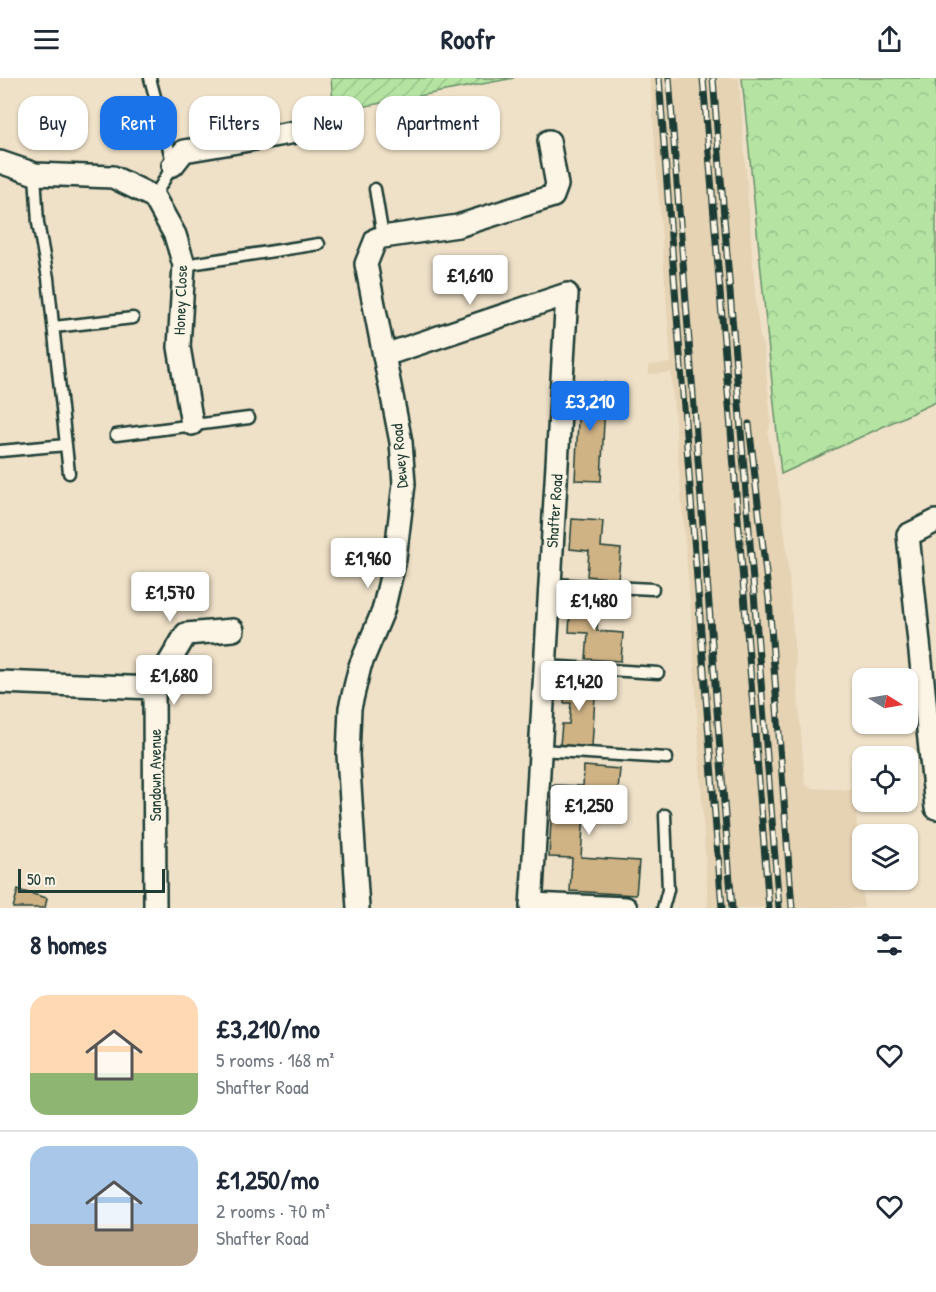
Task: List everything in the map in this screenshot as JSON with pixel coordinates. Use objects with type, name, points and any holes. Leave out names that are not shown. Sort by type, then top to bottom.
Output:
[{"type":"street","points":[[174,165],[184,151],[292,133]]},
{"type":"street","points":[[383,237],[458,226],[553,196],[557,185],[549,141]]},
{"type":"street","points":[[0,162],[34,174],[113,177],[154,197]]},
{"type":"street","name":"Honey Close","points":[[154,197],[175,235],[184,265],[179,347],[192,424]]},
{"type":"street","name":"Dewey Road","points":[[358,908],[348,755],[350,708],[360,666],[383,611],[394,559],[404,484],[401,442],[366,264],[376,239],[383,237]]},
{"type":"street","name":"Shafter Road","points":[[385,356],[567,294],[531,906]]},
{"type":"street","points":[[936,520],[908,535],[936,807]]},
{"type":"street","points":[[0,682],[154,688],[186,634],[233,630]]},
{"type":"street","name":"Sandown Avenue","points":[[154,688],[155,908]]},
{"type":"street","points":[[531,906],[626,908]]},
{"type":"lane","points":[[150,78],[174,165],[154,197]]},
{"type":"lane","points":[[34,174],[38,223],[54,327],[69,473]]},
{"type":"lane","points":[[375,189],[383,237]]},
{"type":"lane","points":[[184,265],[319,244]]},
{"type":"lane","points":[[54,327],[133,318]]},
{"type":"lane","points":[[116,435],[249,418]]},
{"type":"lane","points":[[0,451],[66,445]]},
{"type":"lane","points":[[549,584],[653,589]]},
{"type":"lane","points":[[545,666],[658,673]]},
{"type":"lane","points":[[540,750],[668,758]]},
{"type":"lane","points":[[663,908],[668,890],[665,815]]},
{"type":"shaded area","points":[[650,78],[739,78],[756,304],[760,338],[764,349],[771,420],[768,434],[781,501],[787,553],[805,784],[811,788],[852,790],[852,812],[856,812],[857,824],[852,824],[852,890],[862,890],[864,908],[708,908],[692,627],[671,373],[649,374],[648,365],[671,363]]},
{"type":"green space","points":[[331,78],[514,78],[419,96],[376,96],[376,104],[364,106],[364,96],[333,96]]},
{"type":"green space","points":[[742,78],[936,78],[936,402],[781,474]]},
{"type":"building","points":[[580,382],[606,383],[601,481],[575,480]]},
{"type":"building","points":[[572,519],[603,521],[601,547],[621,549],[618,579],[587,576],[589,551],[570,549]]},
{"type":"building","points":[[571,597],[599,598],[597,631],[623,633],[621,661],[586,659],[588,633],[569,632]]},
{"type":"building","points":[[566,677],[596,679],[592,747],[560,745],[562,724],[569,724],[571,703],[564,703]]},
{"type":"building","points":[[584,766],[620,769],[617,801],[585,798],[581,857],[639,861],[636,895],[570,891],[572,858],[549,857],[553,785],[583,786]]},
{"type":"building","points":[[18,890],[47,898],[45,908],[13,908]]},
{"type":"railway","points":[[659,78],[722,908]]},
{"type":"railway","points":[[669,78],[732,908]]},
{"type":"railway","points":[[703,78],[769,908]]},
{"type":"railway","points":[[713,78],[779,908]]},
{"type":"railway","points":[[749,424],[769,600],[792,908]]}]
